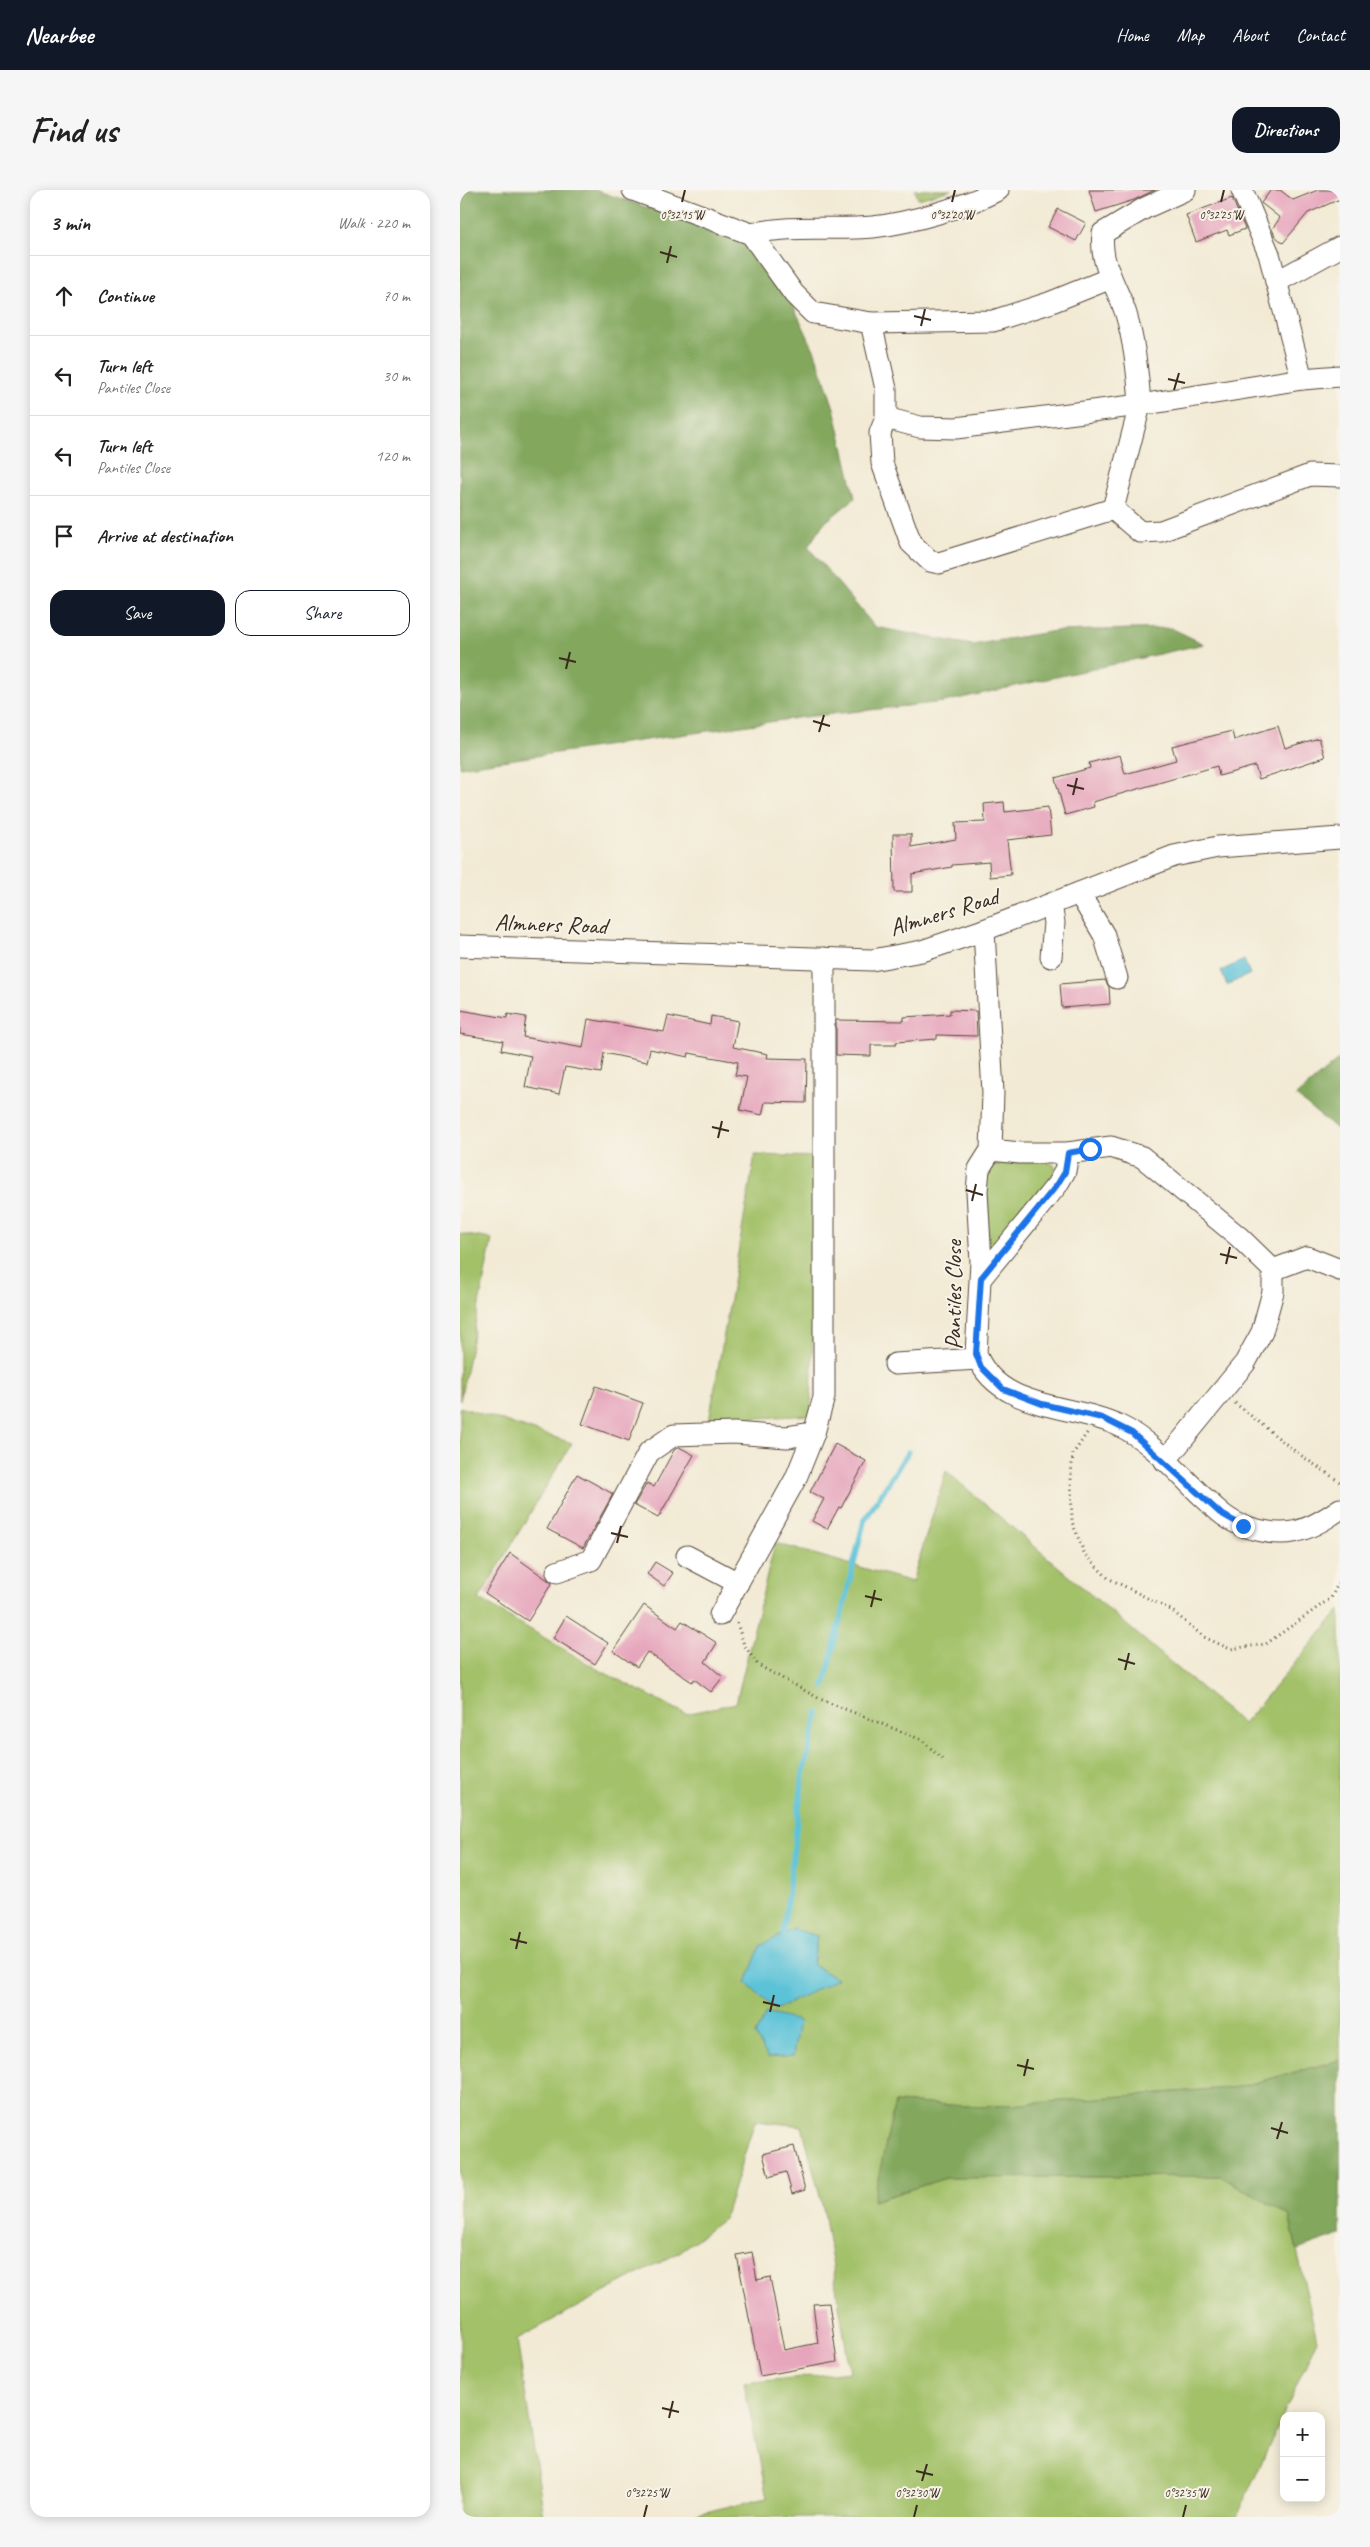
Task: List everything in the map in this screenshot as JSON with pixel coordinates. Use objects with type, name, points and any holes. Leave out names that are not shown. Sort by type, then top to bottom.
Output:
[{"type":"street","points":[[633,190],[752,234],[794,228],[873,227],[905,221],[981,198],[998,190]]},
{"type":"street","points":[[1113,509],[1140,405],[1137,356],[1125,312],[1101,249],[1103,233],[1145,208],[1185,190]]},
{"type":"street","points":[[1242,190],[1269,254],[1302,379]]},
{"type":"street","points":[[752,234],[794,294],[813,313],[870,323],[993,321],[1049,303],[1111,278]]},
{"type":"street","points":[[1276,282],[1340,247]]},
{"type":"street","points":[[870,323],[886,390],[886,418],[880,433],[882,463],[911,543],[930,561],[939,563],[1113,509]]},
{"type":"street","points":[[886,418],[920,427],[956,428],[1140,405],[1302,379],[1340,376]]},
{"type":"street","points":[[1113,509],[1140,532],[1161,531],[1310,475],[1340,476]]},
{"type":"street","name":"Almners Road","points":[[460,946],[872,960],[922,952],[984,930],[1174,856],[1218,846],[1340,838]]},
{"type":"street","points":[[1079,893],[1101,928],[1117,978]]},
{"type":"street","points":[[1051,904],[1054,923],[1051,957]]},
{"type":"street","name":"Pantiles Close","points":[[984,930],[993,1093],[991,1150],[979,1169],[977,1191],[981,1278],[976,1354],[981,1367],[1003,1389],[1042,1404],[1093,1416],[1132,1433],[1220,1513],[1243,1526],[1284,1534],[1302,1532],[1340,1510]]},
{"type":"street","points":[[687,1556],[729,1599],[796,1478],[814,1433],[824,1396],[824,958]]},
{"type":"street","points":[[991,1150],[1020,1154],[1068,1153],[1111,1147],[1142,1157],[1239,1237],[1273,1270],[1273,1292],[1262,1332],[1245,1363],[1220,1391],[1165,1461]]},
{"type":"street","points":[[981,1278],[1057,1185],[1065,1172],[1068,1153]]},
{"type":"street","points":[[1273,1270],[1307,1257],[1340,1270]]},
{"type":"street","points":[[896,1364],[978,1359]]},
{"type":"street","points":[[557,1572],[591,1560],[649,1452],[674,1435],[734,1433],[787,1437],[814,1433]]},
{"type":"path","points":[[1220,1391],[1296,1452],[1340,1482]]},
{"type":"path","points":[[1093,1416],[1089,1431],[1073,1454],[1072,1522],[1086,1555],[1108,1578],[1171,1610],[1204,1637],[1230,1650],[1266,1644],[1331,1598],[1340,1580]]},
{"type":"path","points":[[729,1599],[744,1645],[758,1665],[820,1699],[922,1740],[944,1761]]},
{"type":"green space","points":[[460,190],[595,190],[747,241],[791,301],[815,352],[834,408],[855,498],[823,524],[808,547],[875,627],[972,645],[1055,631],[1171,628],[1204,644],[944,702],[804,717],[460,767]]},
{"type":"green space","points":[[915,190],[951,190],[918,199]]},
{"type":"green space","points":[[1340,1058],[1340,1132],[1296,1096]]},
{"type":"green space","points":[[755,1155],[816,1157],[811,1415],[709,1421]]},
{"type":"green space","points":[[1043,1160],[1054,1165],[1056,1170],[990,1259],[983,1180],[990,1164]]},
{"type":"green space","points":[[460,1234],[492,1239],[460,1401]]},
{"type":"green space","points":[[460,1407],[572,1443],[479,1599],[597,1669],[686,1714],[736,1703],[775,1543],[912,1582],[946,1471],[1243,1724],[1340,1610],[1340,2060],[1239,2087],[984,2107],[895,2102],[874,2201],[946,2178],[1220,2176],[1289,2215],[1317,2340],[1284,2412],[1280,2412],[1280,2422],[1237,2517],[685,2517],[767,2497],[744,2383],[850,2372],[824,2212],[802,2126],[755,2121],[724,2219],[678,2253],[517,2339],[544,2517],[460,2517]],"holes":[[[817,1936],[813,1965],[837,1979],[760,1946]]]},
{"type":"green space","points":[[1340,2060],[1340,2235],[1297,2250],[1289,2215],[1220,2176],[946,2178],[873,2201],[895,2102],[984,2107],[1239,2087]]},
{"type":"water","points":[[1244,960],[1250,974],[1227,985],[1221,971]]},
{"type":"water","points":[[794,1929],[817,1936],[813,1965],[837,1979],[775,2010],[746,1983],[760,1946]]},
{"type":"water","points":[[766,2013],[799,2021],[793,2056],[768,2058],[755,2035]]},
{"type":"building","points":[[1089,190],[1155,190],[1134,200],[1096,212]]},
{"type":"building","points":[[1271,190],[1280,190],[1293,200],[1318,190],[1340,190],[1340,199],[1308,213],[1283,243],[1275,236],[1272,229],[1280,218],[1261,203]]},
{"type":"building","points":[[1232,198],[1245,229],[1229,235],[1227,230],[1196,242],[1186,215]]},
{"type":"building","points":[[1058,209],[1086,223],[1076,241],[1048,227]]},
{"type":"building","points":[[1278,726],[1285,748],[1319,738],[1325,757],[1259,779],[1255,766],[1219,776],[1217,766],[1093,802],[1094,807],[1065,815],[1055,778],[1090,768],[1089,763],[1120,755],[1125,774],[1176,760],[1172,746],[1232,731],[1234,740]]},
{"type":"building","points":[[1004,802],[1005,812],[1048,807],[1051,835],[1007,840],[1011,875],[990,877],[989,862],[952,865],[952,867],[912,874],[912,892],[894,892],[893,834],[911,834],[911,847],[956,839],[955,823],[985,822],[984,804]]},
{"type":"building","points":[[1105,980],[1109,987],[1110,1004],[1062,1008],[1060,984]]},
{"type":"building","points":[[460,1010],[507,1018],[508,1014],[526,1017],[523,1037],[583,1048],[588,1019],[664,1032],[668,1016],[710,1025],[711,1016],[738,1021],[733,1047],[768,1054],[767,1058],[807,1059],[806,1103],[765,1102],[762,1115],[740,1110],[747,1077],[735,1075],[738,1062],[689,1053],[688,1057],[650,1049],[647,1062],[604,1053],[601,1073],[565,1067],[559,1094],[525,1087],[531,1056],[501,1050],[503,1041],[460,1034]]},
{"type":"building","points":[[950,1010],[976,1011],[977,1036],[937,1035],[937,1039],[896,1042],[896,1045],[871,1045],[871,1056],[836,1055],[836,1020],[904,1021],[904,1017],[950,1014]]},
{"type":"building","points":[[596,1386],[643,1403],[629,1441],[582,1424]]},
{"type":"building","points":[[835,1444],[866,1461],[841,1508],[839,1507],[827,1529],[812,1521],[824,1499],[810,1492]]},
{"type":"building","points":[[679,1447],[694,1455],[658,1518],[634,1505],[647,1483],[654,1487],[674,1450]]},
{"type":"building","points":[[577,1474],[613,1494],[583,1548],[547,1529]]},
{"type":"building","points":[[510,1553],[552,1583],[528,1621],[485,1593]]},
{"type":"building","points":[[655,1562],[673,1573],[664,1586],[647,1574]]},
{"type":"building","points":[[644,1605],[677,1628],[682,1621],[717,1643],[705,1662],[723,1677],[711,1692],[694,1679],[692,1682],[647,1652],[637,1667],[613,1651]]},
{"type":"building","points":[[566,1616],[608,1643],[595,1664],[553,1638]]},
{"type":"building","points":[[794,2146],[805,2190],[792,2194],[786,2172],[769,2177],[763,2154]]},
{"type":"building","points":[[752,2252],[757,2280],[770,2277],[784,2350],[818,2343],[813,2304],[829,2303],[837,2362],[760,2376],[737,2255]]},
{"type":"waterway","points":[[824,1687],[864,1521],[908,1452]]},
{"type":"waterway","points":[[783,1934],[803,1774],[818,1713]]},
{"type":"route","points":[[1090,1149],[1068,1153],[1065,1172],[1057,1185],[981,1278],[976,1354],[981,1367],[1003,1389],[1059,1410],[1081,1412],[1102,1418],[1132,1433],[1220,1513],[1243,1526]]}]
